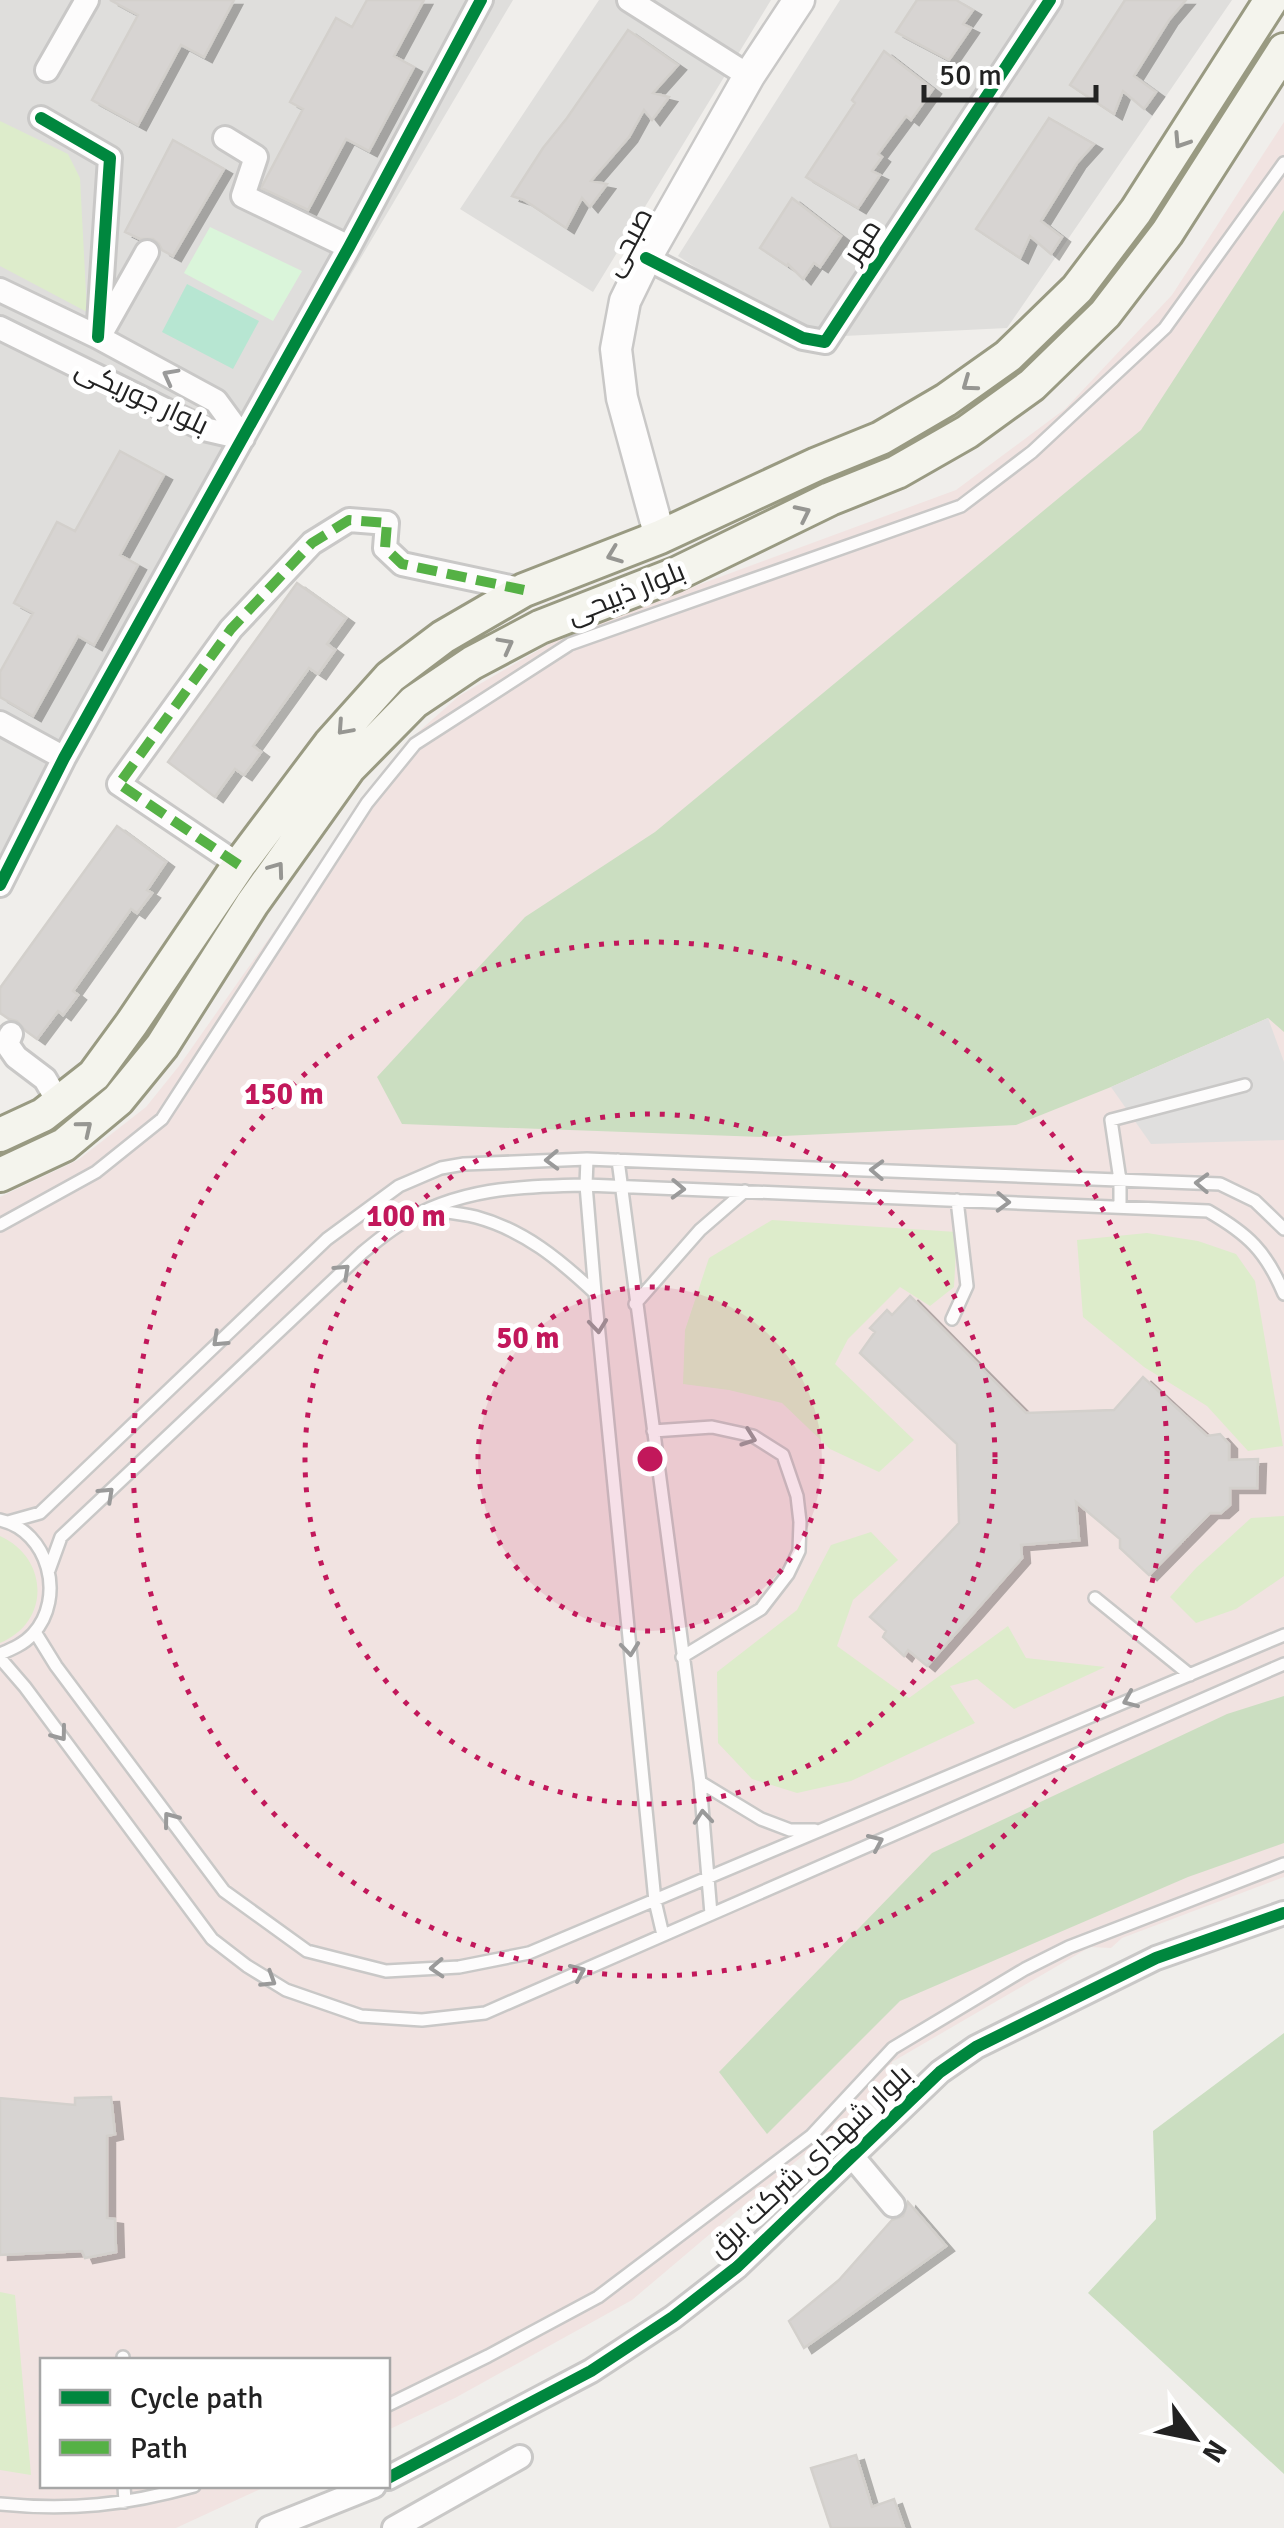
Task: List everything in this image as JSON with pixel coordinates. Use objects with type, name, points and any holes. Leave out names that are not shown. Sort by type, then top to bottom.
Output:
[{"type":"main road","name":"بلوار ذبیحی","points":[[0,1134],[43,1115],[94,1075],[238,864],[330,744],[390,677],[443,636],[524,590],[660,536],[881,438],[946,400],[1008,356],[1077,289],[1136,211],[1271,0]]},
{"type":"main road","name":"بلوار ذبیحی","points":[[0,1175],[64,1145],[118,1100],[162,1046],[252,904],[349,768],[414,702],[472,663],[540,627],[676,574],[897,472],[967,432],[1032,385],[1106,314],[1167,233],[1284,50]]},
{"type":"main road","points":[[660,536],[676,574]]},
{"type":"street","points":[[47,70],[86,0]]},
{"type":"street","points":[[0,885],[64,758],[349,247],[481,0]]},
{"type":"street","points":[[629,0],[750,76]]},
{"type":"street","name":"صبحی","points":[[660,536],[622,398],[616,350],[625,302],[750,76],[799,0]]},
{"type":"street","name":"مهر","points":[[646,258],[803,338],[825,342],[1050,0]]},
{"type":"street","points":[[41,118],[110,158],[98,337]]},
{"type":"street","points":[[225,138],[256,157],[243,196],[349,247]]},
{"type":"street","points":[[98,337],[147,252]]},
{"type":"street","name":"بلوار جوریکی","points":[[0,290],[216,400],[243,438]]},
{"type":"street","name":"بلوار جوریکی","points":[[0,328],[204,429],[243,438]]},
{"type":"street","points":[[238,864],[119,784],[230,629],[312,543],[349,520],[386,523],[386,548],[402,564],[524,590]]},
{"type":"street","points":[[0,723],[64,758]]},
{"type":"street","points":[[11,1034],[7,1044],[16,1057],[45,1079],[59,1103]]},
{"type":"street","name":"بلوار شهدای شرکت برق","points":[[390,2477],[591,2371],[674,2317],[737,2267],[940,2072],[976,2047],[1156,1958],[1284,1912]]},
{"type":"street","points":[[852,2156],[894,2205]]},
{"type":"street","points":[[394,2528],[520,2457]]},
{"type":"street","points":[[269,2528],[369,2488]]},
{"type":"lane","points":[[0,1225],[96,1172],[162,1119],[367,803],[415,744],[570,644],[961,506],[1032,452],[1166,328],[1284,163]]},
{"type":"lane","points":[[1120,1207],[1120,1180],[1110,1120],[1245,1084]]},
{"type":"lane","points":[[4,1521],[40,1512],[327,1239],[399,1186],[441,1168],[587,1159],[1220,1184],[1256,1201],[1284,1229]]},
{"type":"lane","points":[[587,1159],[595,1293],[656,1901],[663,1934]]},
{"type":"lane","points":[[618,1160],[700,1782],[711,1914]]},
{"type":"lane","points":[[49,1570],[61,1537],[362,1253],[397,1226],[456,1197],[522,1186],[586,1186],[1208,1211],[1238,1228],[1260,1250],[1284,1294]]},
{"type":"lane","points":[[636,1304],[700,1230],[745,1191]]},
{"type":"lane","points":[[952,1319],[967,1286],[957,1200]]},
{"type":"lane","points":[[428,1210],[474,1216],[515,1230],[559,1259],[595,1293]]},
{"type":"lane","points":[[653,1431],[712,1428],[752,1436],[783,1454],[798,1509],[799,1551],[788,1574],[761,1609],[682,1657]]},
{"type":"lane","points":[[4,1521],[26,1533],[41,1550],[49,1570],[51,1592],[46,1614],[35,1632],[0,1656],[212,1939],[286,1990],[361,2016],[422,2020],[485,2013],[1284,1664]]},
{"type":"lane","points":[[1096,1598],[1190,1675]]},
{"type":"lane","points":[[35,1632],[56,1666],[224,1891],[307,1951],[386,1970],[459,1967],[529,1953],[1284,1636]]},
{"type":"lane","points":[[700,1782],[761,1819],[790,1830],[820,1830]]},
{"type":"lane","points":[[390,2404],[598,2297],[811,2136],[893,2048],[1069,1947],[1284,1864]]},
{"type":"lane","points":[[124,2488],[125,2502]]},
{"type":"lane","points":[[0,2504],[92,2507],[187,2488]]},
{"type":"shaded area","points":[[0,0],[513,0],[310,344],[70,762],[0,893]]},
{"type":"shaded area","points":[[599,0],[771,0],[593,292],[460,209]]},
{"type":"shaded area","points":[[840,0],[1232,0],[1007,328],[803,338],[678,256]]},
{"type":"shaded area","points":[[1284,122],[1284,1877],[1122,1938],[1111,1948],[1090,1947],[892,2062],[891,2076],[860,2107],[632,2300],[455,2398],[390,2429],[390,2358],[40,2358],[40,2488],[263,2488],[176,2528],[0,2528],[0,1197],[78,1160],[146,1107],[407,742],[459,696],[568,633],[956,490],[1065,409],[1172,295]]},
{"type":"shaded area","points":[[1268,1018],[1284,1062],[1284,1140],[1151,1144],[1111,1087]]},
{"type":"green space","points":[[0,121],[68,154],[80,178],[87,312],[0,266]]},
{"type":"green space","points":[[1284,210],[1284,1032],[1268,1018],[1016,1125],[762,1137],[402,1124],[377,1077],[525,917],[655,832],[1141,430]]},
{"type":"green space","points":[[210,227],[302,271],[273,321],[184,273]]},
{"type":"green space","points":[[187,284],[259,321],[233,369],[162,332]]},
{"type":"green space","points":[[772,1220],[957,1232],[954,1287],[930,1306],[900,1287],[848,1339],[835,1364],[914,1440],[879,1472],[830,1449],[782,1403],[683,1384],[685,1330],[709,1258]]},
{"type":"green space","points":[[1147,1233],[1198,1241],[1236,1254],[1255,1281],[1283,1446],[1248,1451],[1207,1406],[1144,1367],[1083,1317],[1077,1240]]},
{"type":"green space","points":[[1284,1516],[1284,1576],[1236,1609],[1196,1623],[1170,1597],[1251,1518]]},
{"type":"green space","points":[[871,1532],[898,1560],[853,1600],[837,1646],[909,1698],[1008,1626],[1026,1658],[1105,1667],[1014,1709],[977,1679],[950,1686],[975,1723],[851,1781],[797,1793],[752,1779],[718,1743],[717,1672],[797,1610],[831,1545]]},
{"type":"green space","points":[[0,1536],[28,1559],[38,1590],[28,1621],[0,1643]]},
{"type":"green space","points":[[1284,1696],[1284,1843],[1188,1877],[900,2001],[767,2134],[719,2072],[932,1853],[1227,1714]]},
{"type":"green space","points":[[1284,2033],[1284,2474],[1088,2293],[1156,2219],[1153,2131]]},
{"type":"green space","points":[[0,2292],[15,2295],[31,2475],[0,2470]]},
{"type":"building","points":[[110,0],[234,0],[204,57],[181,45],[138,125],[92,100],[138,15]]},
{"type":"building","points":[[367,0],[424,0],[394,56],[414,67],[369,151],[346,139],[308,210],[261,188],[303,109],[290,102],[336,18],[352,27]]},
{"type":"building","points":[[917,0],[956,0],[973,10],[963,24],[971,28],[949,60],[896,32]]},
{"type":"building","points":[[1125,0],[1186,0],[1134,76],[1156,92],[1144,109],[1123,91],[1114,114],[1070,85]]},
{"type":"building","points":[[628,30],[678,65],[653,93],[669,97],[652,120],[644,110],[629,137],[591,181],[607,184],[590,207],[582,198],[566,228],[512,196]]},
{"type":"building","points":[[884,51],[933,89],[911,120],[906,116],[878,154],[882,157],[872,171],[880,175],[858,208],[806,177]]},
{"type":"building","points":[[1049,118],[1094,144],[1077,163],[1041,221],[1062,237],[1051,254],[1030,236],[1020,258],[976,229]]},
{"type":"building","points":[[173,140],[224,169],[173,256],[153,239],[140,239],[125,232]]},
{"type":"building","points":[[792,198],[841,236],[820,267],[814,263],[803,279],[788,264],[760,248]]},
{"type":"building","points":[[120,451],[164,475],[120,555],[138,565],[94,645],[78,636],[33,716],[0,697],[0,672],[33,613],[14,603],[57,522],[75,531]]},
{"type":"building","points":[[297,583],[346,618],[327,644],[335,650],[318,674],[309,668],[253,746],[261,752],[244,775],[235,769],[215,797],[168,762]]},
{"type":"building","points":[[117,826],[166,862],[147,890],[152,893],[137,913],[131,909],[73,991],[78,995],[63,1015],[58,1011],[37,1039],[17,1021],[0,1013],[0,988]]},
{"type":"building","points":[[910,1296],[1026,1413],[1114,1410],[1143,1377],[1207,1436],[1220,1434],[1229,1444],[1229,1460],[1258,1459],[1257,1488],[1230,1488],[1230,1505],[1221,1513],[1210,1513],[1149,1575],[1120,1548],[1120,1539],[1076,1502],[1079,1540],[1021,1545],[1022,1558],[927,1666],[908,1650],[904,1656],[883,1637],[886,1631],[870,1617],[959,1523],[957,1444],[860,1353],[875,1332],[870,1328],[887,1310],[892,1315]]},
{"type":"building","points":[[111,2097],[115,2134],[107,2136],[107,2218],[115,2219],[116,2252],[85,2258],[82,2251],[0,2255],[0,2098],[75,2105],[75,2098]]},
{"type":"building","points":[[908,2202],[946,2246],[804,2348],[789,2321],[839,2280],[892,2220],[903,2216]]},
{"type":"building","points":[[856,2455],[872,2507],[894,2499],[904,2528],[831,2528],[811,2468]]},
{"type":"marked path","points":[[239,865],[119,784],[231,629],[312,543],[349,520],[387,523],[385,548],[402,564],[524,590]]},
{"type":"cycle path","points":[[0,885],[64,758],[349,247],[481,0]]},
{"type":"cycle path","points":[[646,258],[803,338],[825,342],[1050,0]]},
{"type":"cycle path","points":[[41,118],[110,158],[98,337]]},
{"type":"cycle path","points":[[390,2477],[591,2371],[673,2317],[737,2267],[940,2072],[976,2047],[1156,1958],[1284,1913]]}]
